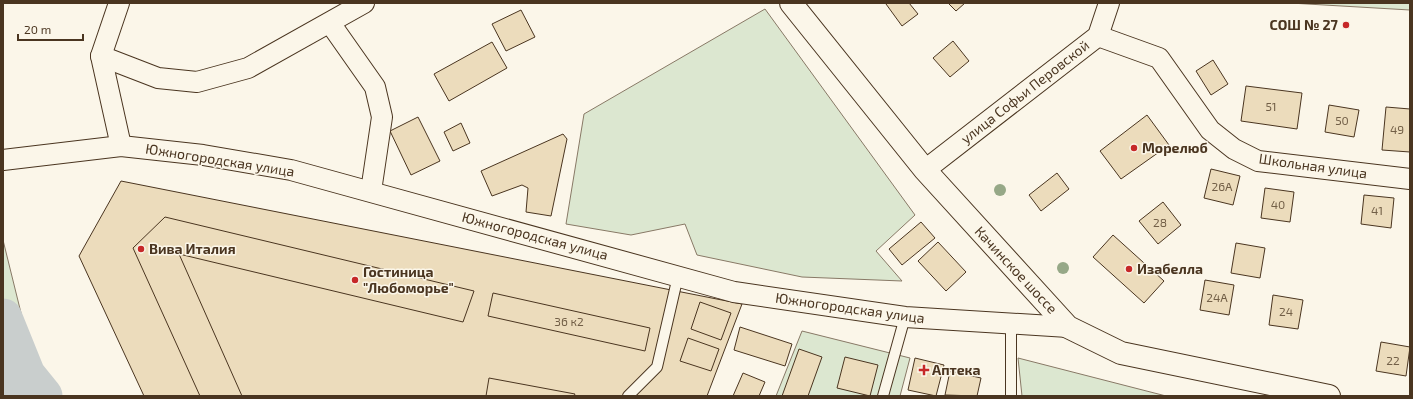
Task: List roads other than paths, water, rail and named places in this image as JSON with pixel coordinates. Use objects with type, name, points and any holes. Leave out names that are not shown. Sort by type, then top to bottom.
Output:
[{"type":"main road","name":"Качинское шоссе","points":[[791,3],[925,170],[1068,327],[1121,353],[1329,396]]},
{"type":"street","points":[[119,3],[100,56],[121,146]]},
{"type":"street","points":[[100,56],[158,78],[197,82],[248,68],[339,13],[364,3]]},
{"type":"street","name":"улица Софьи Перовской","points":[[925,170],[1098,36],[1109,3]]},
{"type":"street","points":[[339,13],[375,87],[382,116],[371,191]]},
{"type":"street","name":"Школьная улица","points":[[1098,36],[1160,58],[1189,103],[1210,130],[1234,149],[1258,161],[1410,178]]},
{"type":"street","name":"Южногородская улица","points":[[3,160],[121,146],[203,155],[291,170],[734,292],[905,317],[1068,327]]},
{"type":"lane","points":[[628,396],[657,368],[678,276]]},
{"type":"lane","points":[[883,396],[905,317]]},
{"type":"lane","points":[[1011,323],[1011,396]]},
{"type":"waterway","points":[[3,318],[26,375],[43,396]]},
{"type":"place","name":"СОШ № 27","points":[[1346,25]]},
{"type":"place","name":"Морелюб","points":[[1134,148]]},
{"type":"place","name":"Вива Италия","points":[[141,249]]},
{"type":"place","name":"Изабелла","points":[[1129,269]]},
{"type":"place","name":"Гостиница \"Любоморье\"","points":[[355,280]]},
{"type":"place","name":"Аптека","points":[[924,370]]}]
